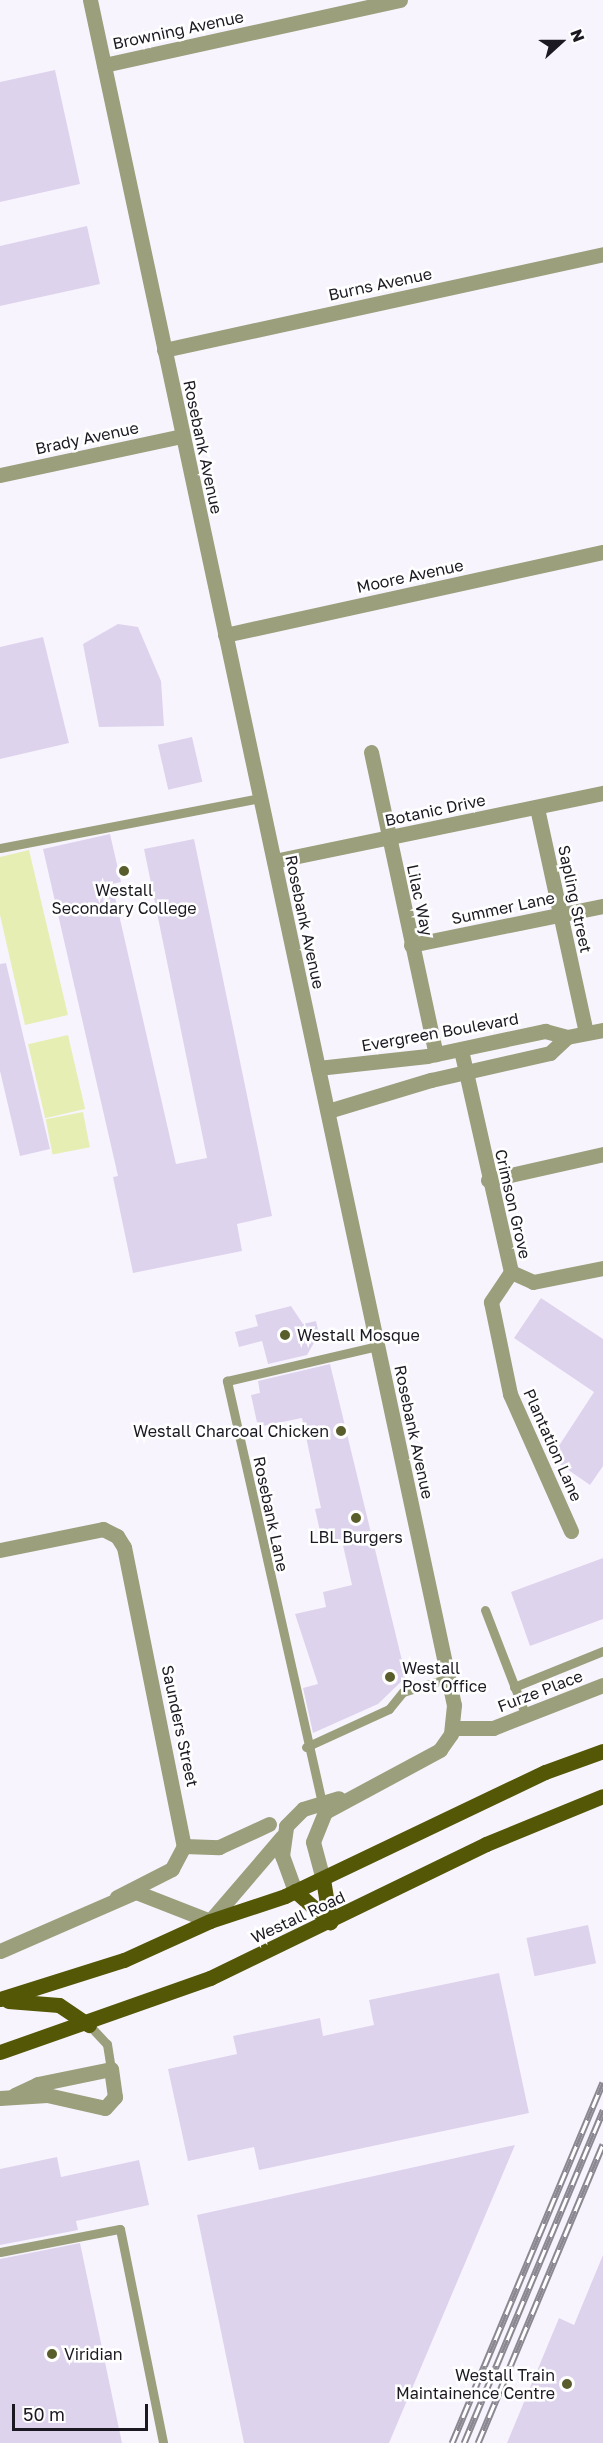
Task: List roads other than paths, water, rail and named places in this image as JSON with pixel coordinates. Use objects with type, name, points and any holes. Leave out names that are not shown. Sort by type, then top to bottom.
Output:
[{"type":"main road","name":"Westall Road","points":[[0,1999],[124,1960],[210,1921],[295,1891],[545,1772],[603,1751]]},
{"type":"main road","name":"Westall Road","points":[[0,2052],[88,2025],[330,1922],[486,1844],[603,1796]]},
{"type":"main road","points":[[323,1879],[330,1922]]},
{"type":"main road","points":[[295,1891],[330,1922]]},
{"type":"main road","points":[[0,1999],[59,2005],[88,2025]]},
{"type":"street","name":"Rosebank Avenue","points":[[90,0],[449,1678],[453,1728]]},
{"type":"street","name":"Browning Avenue","points":[[104,65],[400,0]]},
{"type":"street","name":"Burns Avenue","points":[[164,350],[603,254]]},
{"type":"street","name":"Brady Avenue","points":[[0,475],[182,436]]},
{"type":"street","name":"Moore Avenue","points":[[225,635],[603,552]]},
{"type":"street","name":"Lilac Way","points":[[371,752],[436,1054]]},
{"type":"street","name":"Botanic Drive","points":[[274,861],[603,793]]},
{"type":"street","name":"Sapling Street","points":[[537,807],[586,1033]]},
{"type":"street","name":"Summer Lane","points":[[411,945],[603,906]]},
{"type":"street","name":"Evergreen Boulevard","points":[[318,1068],[461,1050],[545,1031],[567,1037],[603,1030]]},
{"type":"street","name":"Evergreen Boulevard","points":[[327,1111],[466,1071],[549,1053],[567,1037]]},
{"type":"street","name":"Crimson Grove","points":[[461,1050],[488,1180],[511,1272],[533,1282],[603,1268]]},
{"type":"street","points":[[488,1180],[603,1154]]},
{"type":"street","name":"Plantation Lane","points":[[511,1272],[491,1302],[510,1394],[572,1531]]},
{"type":"street","name":"Saunders Street","points":[[0,1550],[95,1529],[111,1531],[125,1553],[183,1840]]},
{"type":"street","name":"Furze Place","points":[[453,1728],[493,1728],[603,1685]]},
{"type":"street","points":[[117,1897],[151,1894],[210,1921],[272,1855],[296,1815],[350,1794],[434,1754],[453,1728]]},
{"type":"street","points":[[323,1879],[314,1830],[325,1812],[350,1794]]},
{"type":"street","points":[[0,1951],[117,1897],[171,1869],[183,1840],[219,1847],[269,1824]]},
{"type":"street","points":[[284,1833],[282,1856],[295,1891]]},
{"type":"street","points":[[111,2069],[115,2097],[105,2108],[7,2096],[38,2084],[111,2069]]},
{"type":"lane","points":[[0,848],[260,798]]},
{"type":"lane","name":"Rosebank Lane","points":[[322,1803],[306,1747],[227,1380],[377,1346]]},
{"type":"lane","points":[[485,1610],[526,1716]]},
{"type":"lane","points":[[514,1687],[603,1652]]},
{"type":"lane","points":[[306,1747],[389,1709],[403,1692],[449,1678]]},
{"type":"lane","points":[[88,2025],[107,2044],[111,2069]]},
{"type":"lane","points":[[0,2252],[120,2229],[163,2443]]},
{"type":"railway","points":[[452,2443],[603,2082]]},
{"type":"railway","points":[[464,2443],[603,2110]]},
{"type":"railway","points":[[478,2443],[603,2144]]},
{"type":"place","name":"Westall Secondary College","points":[[124,871]]},
{"type":"place","name":"Westall Mosque","points":[[285,1335]]},
{"type":"place","name":"Westall Charcoal Chicken","points":[[341,1431]]},
{"type":"place","name":"LBL Burgers","points":[[356,1518]]},
{"type":"place","name":"Westall Post Office","points":[[390,1677]]},
{"type":"place","name":"Viridian","points":[[52,2354]]},
{"type":"place","name":"Westall Train Maintainence Centre","points":[[567,2384]]}]
